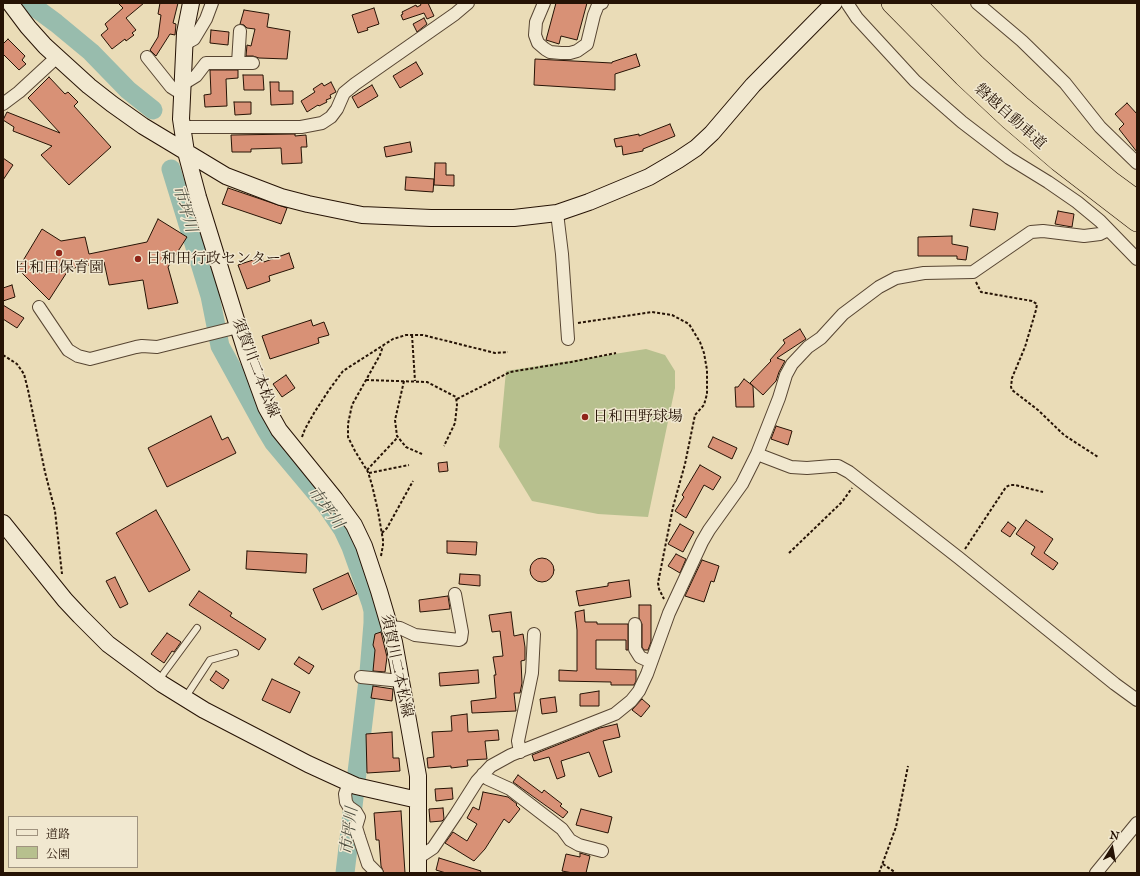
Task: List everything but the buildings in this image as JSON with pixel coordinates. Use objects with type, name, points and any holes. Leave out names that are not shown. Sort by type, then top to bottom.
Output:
[{"type":"highway","name":"磐越自動車道","points":[[892,3],[954,66],[1010,119],[1060,162],[1137,221]]},
{"type":"highway","name":"磐越自動車道","points":[[915,3],[975,65],[1020,106],[1111,182],[1137,201]]},
{"type":"street","points":[[10,3],[28,27],[57,57],[112,104],[143,126],[226,176],[264,191],[308,204],[362,215],[431,218],[514,218],[557,213],[621,190],[650,177],[696,148],[712,133],[753,85],[834,3]]},
{"type":"street","name":"須賀川二本松線","points":[[191,3],[185,33],[182,127],[186,152],[198,198],[246,352],[266,407],[279,430],[354,525],[359,535],[390,627],[418,776],[418,865]]},
{"type":"street","points":[[185,44],[194,39],[206,19],[212,3]]},
{"type":"street","points":[[182,127],[301,127],[322,123],[331,118],[344,93],[455,14],[468,3]]},
{"type":"street","points":[[544,3],[536,22],[535,34],[538,43],[550,52],[561,53],[577,51],[587,44],[600,4]]},
{"type":"street","points":[[846,3],[857,18],[915,82],[1003,154],[1077,202],[1100,221],[1137,259]]},
{"type":"street","points":[[976,3],[1022,41],[1065,83],[1100,126],[1137,163]]},
{"type":"street","points":[[238,63],[240,31]]},
{"type":"street","points":[[3,104],[19,92],[57,57]]},
{"type":"street","points":[[147,57],[171,87],[183,89],[206,63],[253,63]]},
{"type":"street","points":[[557,213],[562,254],[568,339]]},
{"type":"street","points":[[418,865],[438,841],[483,774],[498,761],[621,710],[639,691],[672,607],[709,530],[742,484],[757,454],[779,398],[786,375],[792,364],[808,346],[821,338],[843,314],[879,287],[896,278],[924,273],[974,271],[1031,232],[1043,231],[1084,236],[1100,234],[1108,230]]},
{"type":"street","points":[[39,307],[64,346],[78,356],[90,360],[136,347],[157,347],[238,327]]},
{"type":"street","points":[[757,454],[791,467],[807,468],[838,466],[849,472],[1137,700]]},
{"type":"street","points":[[3,522],[65,600],[80,616],[108,644],[158,681],[204,710],[301,761],[349,783],[356,786],[418,800]]},
{"type":"street","points":[[390,627],[400,628],[415,635],[461,639],[462,632],[455,594]]},
{"type":"street","points":[[635,624],[635,649],[640,657],[651,662]]},
{"type":"street","points":[[520,752],[518,741],[532,673],[534,634]]},
{"type":"street","points":[[361,677],[401,681]]},
{"type":"street","points":[[483,774],[488,779],[510,789],[562,829],[570,840],[579,845],[602,851]]},
{"type":"street","points":[[349,783],[346,794],[346,802],[359,817],[356,827],[359,837],[368,864],[377,873]]},
{"type":"street","points":[[1096,873],[1137,822]]},
{"type":"lane","points":[[158,681],[197,628]]},
{"type":"lane","points":[[185,698],[210,660],[236,653]]},
{"type":"path","points":[[974,271],[981,292],[1032,301],[1037,304],[1025,347],[1012,378],[1012,390],[1046,417],[1060,432],[1098,457]]},
{"type":"path","points":[[567,325],[652,312],[681,318],[688,324],[700,342],[704,353],[707,370],[707,394],[704,405],[696,415],[685,464],[673,507],[658,583],[662,597],[672,607]]},
{"type":"path","points":[[412,335],[415,381]]},
{"type":"path","points":[[301,442],[305,429],[339,376],[345,370],[393,339],[412,335],[429,337],[495,353],[508,352]]},
{"type":"path","points":[[378,560],[383,546],[378,511],[368,471],[348,437],[348,424],[352,405],[380,355],[382,345]]},
{"type":"path","points":[[457,399],[510,372],[616,353]]},
{"type":"path","points":[[3,355],[17,364],[24,374],[55,511],[62,578]]},
{"type":"path","points":[[366,380],[415,381],[432,384],[456,397],[457,399]]},
{"type":"path","points":[[404,381],[395,420],[395,428],[398,437],[406,447],[422,454]]},
{"type":"path","points":[[444,446],[455,423],[457,399]]},
{"type":"path","points":[[368,471],[398,437]]},
{"type":"path","points":[[368,471],[409,465]]},
{"type":"path","points":[[789,553],[847,497],[856,478]]},
{"type":"path","points":[[382,533],[387,528],[413,481]]},
{"type":"path","points":[[959,558],[1006,487],[1015,485],[1043,492]]},
{"type":"path","points":[[879,873],[895,834],[908,766]]},
{"type":"path","points":[[883,864],[896,873]]},
{"type":"green space","name":"日和田野球場","points":[[646,349],[665,355],[675,371],[675,388],[648,517],[598,514],[532,501],[499,447],[506,371]]},
{"type":"waterway","name":"市坪川","points":[[29,3],[91,52],[128,90],[153,110]]},
{"type":"waterway","name":"市坪川","points":[[171,169],[210,296],[220,346],[274,443],[326,505],[343,530],[351,547],[373,611],[369,672],[345,873]]},
{"type":"place","name":"日和田保育園","points":[[59,253]]},
{"type":"place","name":"日和田行政センター","points":[[138,259]]},
{"type":"place","name":"日和田野球場","points":[[585,417]]}]
